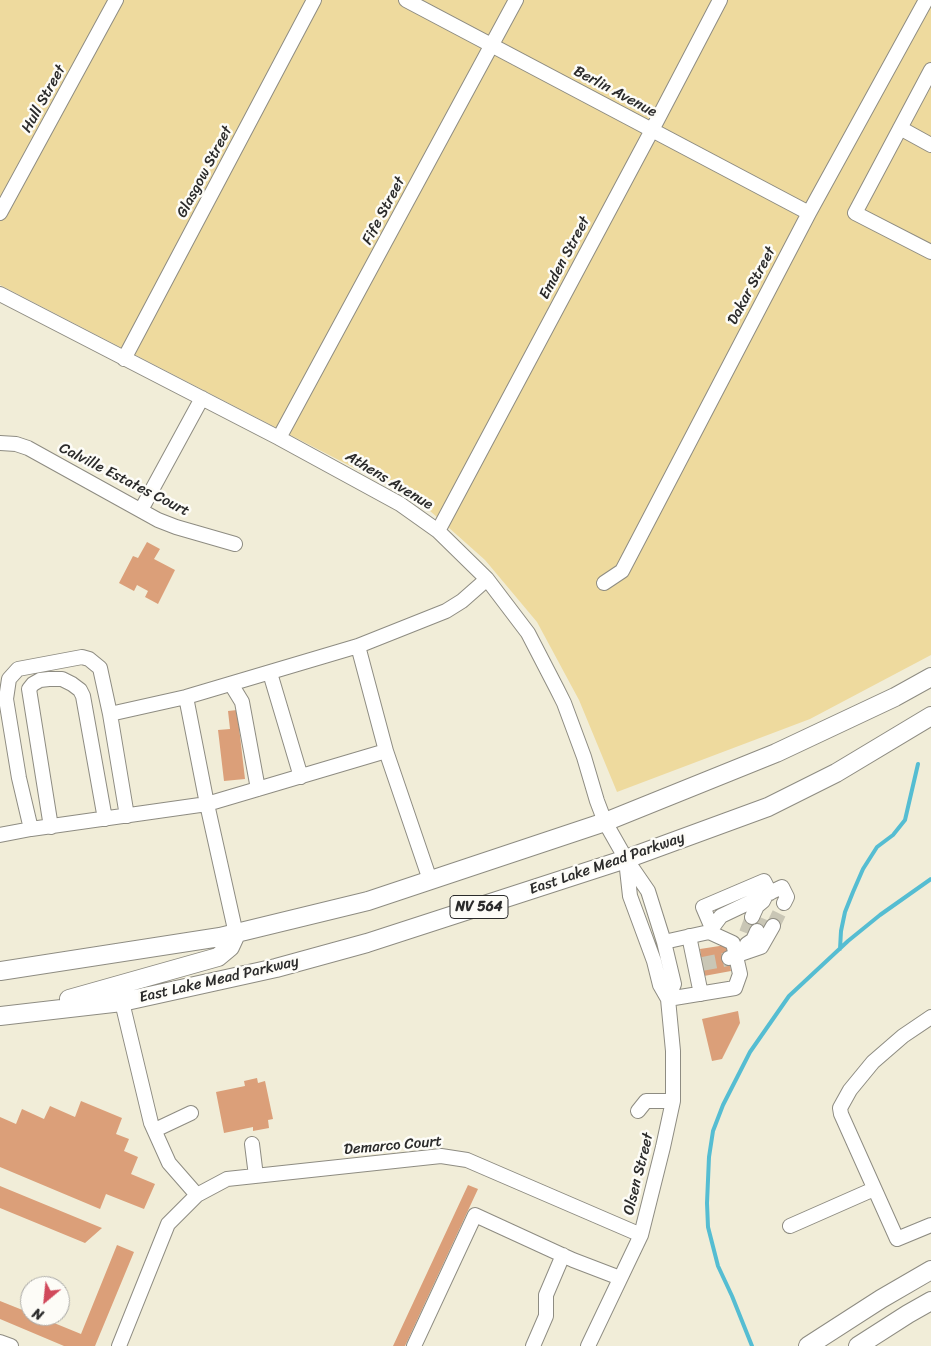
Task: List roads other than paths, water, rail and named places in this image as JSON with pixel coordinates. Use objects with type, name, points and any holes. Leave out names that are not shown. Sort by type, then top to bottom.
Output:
[{"type":"main road","name":"NV 564","points":[[0,971],[236,934],[368,901],[605,822],[776,753],[895,698],[931,677]]},
{"type":"main road","name":"East Lake Mead Parkway","points":[[0,1016],[122,1002],[276,968],[367,943],[626,859],[768,807],[836,773],[931,716]]},
{"type":"main road","points":[[18,1014],[211,960],[230,947],[236,934]]},
{"type":"main road","points":[[815,1341],[931,1270]]},
{"type":"main road","points":[[863,1342],[931,1301]]},
{"type":"street","name":"Hull Street","points":[[0,213],[116,0]]},
{"type":"street","name":"Glasgow Street","points":[[124,359],[314,0]]},
{"type":"street","name":"Berlin Avenue","points":[[406,0],[809,212]]},
{"type":"street","name":"Fife Street","points":[[279,438],[516,0]]},
{"type":"street","name":"Emden Street","points":[[438,531],[720,0]]},
{"type":"street","name":"Dakar Street","points":[[604,583],[622,571],[809,212],[926,0]]},
{"type":"street","points":[[931,70],[855,213],[931,252]]},
{"type":"street","points":[[900,128],[931,144]]},
{"type":"street","name":"Athens Avenue","points":[[0,294],[279,438],[392,500],[438,531],[487,579],[528,633],[564,702],[605,822],[616,840]]},
{"type":"street","points":[[141,510],[202,398]]},
{"type":"street","name":"Calville Estates Court","points":[[0,442],[28,448],[176,527],[236,544]]},
{"type":"street","points":[[110,714],[186,697],[358,646],[446,611],[462,601],[487,579]]},
{"type":"street","points":[[358,646],[386,752],[430,880]]},
{"type":"street","points":[[31,829],[19,778],[6,699],[9,679],[18,670],[82,657],[90,659],[100,668],[110,714],[127,816]]},
{"type":"street","points":[[270,672],[301,777]]},
{"type":"street","points":[[51,826],[29,689],[33,684],[49,679],[62,679],[72,684],[80,690],[83,696],[105,819]]},
{"type":"street","points":[[231,684],[242,702],[258,790]]},
{"type":"street","points":[[186,697],[236,934]]},
{"type":"street","points":[[0,835],[208,804],[386,752]]},
{"type":"street","name":"Olsen Street","points":[[616,840],[626,859],[648,891],[664,942],[674,984],[668,999]]},
{"type":"street","name":"Olsen Street","points":[[588,1346],[641,1235],[673,1101],[673,1051],[668,999],[660,985],[654,961],[630,896],[626,859]]},
{"type":"street","points":[[766,901],[764,881],[703,907],[711,930],[733,943],[744,946],[761,947],[773,926]]},
{"type":"street","points":[[664,942],[711,930],[722,916],[766,901],[787,897],[784,903]]},
{"type":"street","points":[[689,936],[698,965],[701,994]]},
{"type":"street","points":[[668,999],[735,988],[740,974],[744,946]]},
{"type":"street","points":[[122,1002],[154,1130],[169,1163],[197,1195]]},
{"type":"street","points":[[931,1017],[884,1050],[850,1090],[840,1108],[897,1240],[931,1225]]},
{"type":"street","points":[[638,1111],[646,1101],[673,1101]]},
{"type":"street","points":[[154,1130],[191,1113]]},
{"type":"street","points":[[252,1144],[256,1176]]},
{"type":"street","name":"Demarco Court","points":[[119,1346],[168,1224],[197,1195],[227,1179],[441,1156],[466,1160],[641,1235]]},
{"type":"street","points":[[790,1226],[874,1189]]},
{"type":"street","points":[[414,1346],[474,1215],[620,1278]]},
{"type":"street","points":[[533,1346],[546,1316],[546,1295],[563,1255]]},
{"type":"street","points":[[0,1342],[11,1346]]},
{"type":"waterway","points":[[840,949],[845,912],[853,892],[863,869],[877,847],[893,835],[905,820],[918,764]]},
{"type":"waterway","points":[[752,1346],[718,1266],[708,1227],[709,1157],[713,1131],[723,1105],[750,1052],[789,996],[848,941],[880,915],[931,879]]},
{"type":"tunnel","points":[[773,926],[784,903]]},
{"type":"tunnel","points":[[757,931],[764,914]]},
{"type":"tunnel","points":[[746,933],[752,917]]},
{"type":"tunnel","points":[[702,964],[728,959]]}]
